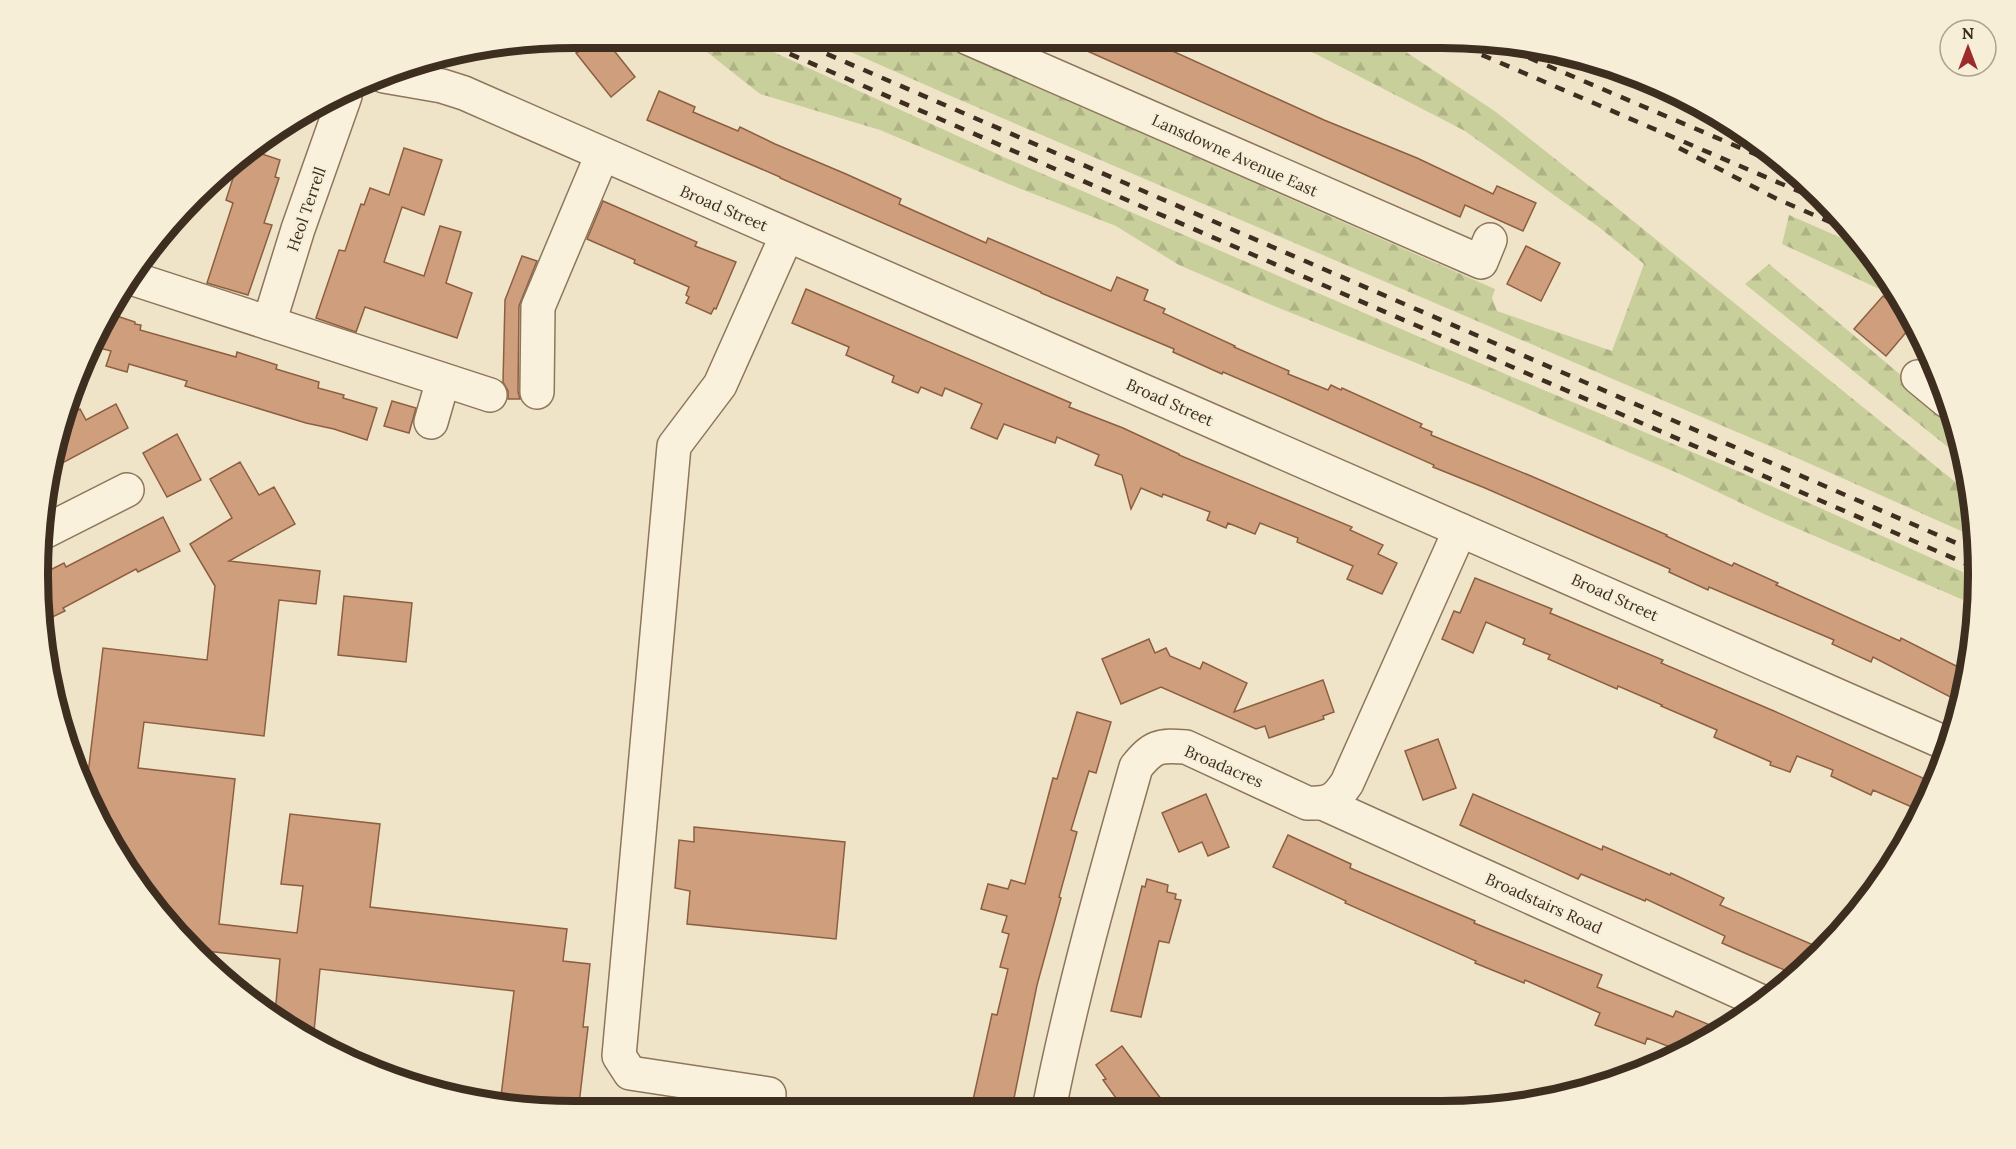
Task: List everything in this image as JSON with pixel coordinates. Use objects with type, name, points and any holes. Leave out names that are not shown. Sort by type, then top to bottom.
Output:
[{"type":"street","name":"Lansdowne Avenue East","points":[[991,48],[1481,262],[1490,240]]},
{"type":"street","name":"Broad Street","points":[[398,78],[442,86],[464,93],[1941,741]]},
{"type":"street","name":"Heol Terrell","points":[[269,323],[298,230],[343,102]]},
{"type":"street","points":[[537,392],[538,308],[602,155]]},
{"type":"street","points":[[769,1101],[769,1094],[630,1073],[619,1056],[674,446],[720,385],[787,235]]},
{"type":"street","points":[[138,280],[490,395]]},
{"type":"street","points":[[1918,377],[1935,391]]},
{"type":"street","points":[[431,422],[444,380]]},
{"type":"street","points":[[50,529],[127,490]]},
{"type":"street","points":[[1325,804],[1338,796],[1347,783],[1460,530]]},
{"type":"street","name":"Broadacres","points":[[1050,1101],[1089,935],[1136,767],[1148,753],[1165,745],[1186,747],[1307,803],[1325,804]]},
{"type":"street","name":"Broadstairs Road","points":[[1325,804],[1753,998]]},
{"type":"green space","points":[[697,48],[765,48],[1006,158],[1510,376],[1740,472],[1968,574],[1967,602],[1481,389],[1274,306],[1179,265],[1116,226],[880,130],[760,94],[707,52]]},
{"type":"green space","points":[[842,48],[948,48],[1495,289],[1492,298],[1497,311],[1612,351],[1644,264],[1600,228],[1465,131],[1304,48],[1399,48],[1496,112],[1959,485],[1966,533],[1779,450]]},
{"type":"green space","points":[[1789,215],[1848,241],[1885,291],[1782,244]]},
{"type":"green space","points":[[1769,264],[1941,409],[1953,451],[1745,284]]},
{"type":"building","points":[[578,48],[612,48],[635,77],[611,97],[576,53],[580,51]]},
{"type":"building","points":[[1080,48],[1166,48],[1324,120],[1417,158],[1493,194],[1497,186],[1536,203],[1523,231],[1465,205],[1460,217]]},
{"type":"building","points":[[659,91],[695,107],[693,112],[738,131],[740,127],[846,174],[901,199],[899,204],[986,243],[988,238],[1111,291],[1117,277],[1148,290],[1144,300],[1165,309],[1163,313],[1289,371],[1288,374],[1328,390],[1331,385],[1341,390],[1342,388],[1422,424],[1420,427],[1432,432],[1431,435],[1667,535],[1732,566],[1734,563],[1778,583],[1776,585],[1900,641],[1901,638],[1959,668],[1953,698],[1873,657],[1871,662],[1832,644],[1834,640],[1709,587],[1708,590],[1669,572],[1670,569],[1433,467],[1434,465],[1288,400],[1223,372],[1222,374],[1173,352],[1174,349],[647,120]]},
{"type":"building","points":[[404,148],[442,160],[424,215],[402,207],[384,262],[424,276],[440,226],[461,232],[446,283],[472,293],[457,338],[365,307],[356,332],[316,318],[339,250],[345,251],[361,204],[364,205],[370,188],[389,195]]},
{"type":"building","points":[[259,153],[280,160],[275,177],[279,178],[264,223],[272,225],[248,295],[207,283],[233,203],[226,200],[235,173],[254,157]]},
{"type":"building","points":[[603,201],[697,242],[695,246],[736,262],[716,309],[714,308],[711,314],[686,303],[689,297],[686,295],[689,287],[587,239]]},
{"type":"building","points":[[1526,246],[1560,263],[1541,301],[1507,284]]},
{"type":"building","points":[[522,256],[537,261],[519,306],[518,392],[520,399],[508,399],[508,391],[503,382],[505,300]]},
{"type":"building","points":[[806,289],[1071,403],[1069,407],[1123,428],[1179,455],[1352,527],[1350,530],[1383,545],[1378,554],[1397,563],[1382,594],[1347,579],[1353,566],[1297,542],[1298,538],[1260,523],[1255,534],[1228,523],[1226,528],[1207,520],[1210,512],[1141,488],[1131,509],[1122,475],[1095,465],[1099,455],[1057,437],[1055,443],[1004,424],[997,439],[971,428],[982,404],[945,388],[942,396],[921,387],[918,393],[892,382],[894,376],[846,355],[849,347],[792,323]]},
{"type":"building","points":[[1883,296],[1893,305],[1908,330],[1886,356],[1854,329]]},
{"type":"building","points":[[116,316],[141,325],[140,330],[236,357],[237,352],[277,365],[276,369],[319,382],[318,388],[377,408],[367,440],[185,386],[187,381],[129,364],[127,372],[106,366],[111,351],[99,348]]},
{"type":"building","points":[[392,401],[416,408],[409,433],[384,426]]},
{"type":"building","points":[[116,404],[128,428],[60,464],[74,412],[80,409],[86,420]]},
{"type":"building","points":[[177,434],[201,480],[167,497],[143,453]]},
{"type":"building","points":[[240,462],[259,495],[274,487],[295,524],[229,561],[320,571],[316,604],[279,600],[264,736],[144,722],[138,768],[235,779],[219,924],[297,933],[303,886],[281,884],[290,814],[380,824],[370,907],[567,929],[563,961],[590,964],[583,1027],[588,1027],[579,1101],[540,1100],[501,1095],[514,991],[320,969],[314,1032],[311,1030],[276,1007],[280,959],[206,951],[157,895],[119,838],[87,774],[103,648],[207,660],[215,586],[190,544],[232,518],[210,479]]},
{"type":"building","points":[[163,517],[180,551],[138,572],[136,569],[63,608],[65,611],[50,618],[48,571],[64,563],[66,567]]},
{"type":"building","points":[[1475,578],[1552,609],[1550,613],[1663,660],[1661,663],[1926,780],[1914,808],[1873,790],[1871,795],[1831,776],[1833,770],[1797,756],[1790,772],[1770,765],[1771,762],[1714,737],[1717,730],[1618,686],[1617,689],[1548,659],[1550,655],[1523,644],[1525,639],[1486,622],[1473,653],[1442,639],[1454,611],[1460,613]]},
{"type":"building","points":[[344,596],[412,603],[406,662],[338,655]]},
{"type":"building","points":[[1149,639],[1155,653],[1166,648],[1170,656],[1200,669],[1203,662],[1247,683],[1234,712],[1323,680],[1334,712],[1323,716],[1324,719],[1269,738],[1265,726],[1256,729],[1161,687],[1121,704],[1102,659]]},
{"type":"building","points":[[1077,712],[1111,722],[1096,773],[1089,771],[1071,830],[1077,832],[1037,985],[1013,1101],[973,1100],[992,1014],[997,1015],[1008,969],[1000,967],[1009,934],[1002,932],[1007,916],[981,909],[988,884],[1008,889],[1011,880],[1025,884],[1053,778],[1057,779]]},
{"type":"building","points":[[1438,739],[1456,788],[1423,800],[1405,751]]},
{"type":"building","points":[[1206,794],[1229,847],[1208,856],[1202,842],[1179,852],[1162,813]]},
{"type":"building","points":[[1473,794],[1602,850],[1603,846],[1670,875],[1671,873],[1724,898],[1720,905],[1815,946],[1787,971],[1722,943],[1725,936],[1646,899],[1645,901],[1581,874],[1578,879],[1460,825]]},
{"type":"building","points":[[694,827],[845,842],[836,939],[687,924],[690,891],[675,888],[679,840],[694,842]]},
{"type":"building","points":[[1288,835],[1351,864],[1350,868],[1475,921],[1474,923],[1602,975],[1597,987],[1673,1017],[1676,1011],[1712,1026],[1672,1048],[1647,1038],[1645,1044],[1595,1025],[1600,1013],[1525,980],[1524,983],[1475,963],[1476,961],[1345,903],[1346,901],[1273,867]]},
{"type":"building","points":[[1147,879],[1168,885],[1167,892],[1176,894],[1175,899],[1181,900],[1169,943],[1159,941],[1141,1017],[1111,1011],[1142,886],[1145,887]]},
{"type":"building","points":[[1122,1046],[1163,1101],[1118,1101],[1103,1080],[1106,1079],[1096,1065]]},
{"type":"railway","points":[[776,48],[1968,564]]},
{"type":"railway","points":[[813,48],[1967,548]]},
{"type":"railway","points":[[1468,49],[1805,194]]},
{"type":"railway","points":[[1522,55],[1762,157]]},
{"type":"railway","points":[[1679,148],[1777,199],[1834,224]]}]
